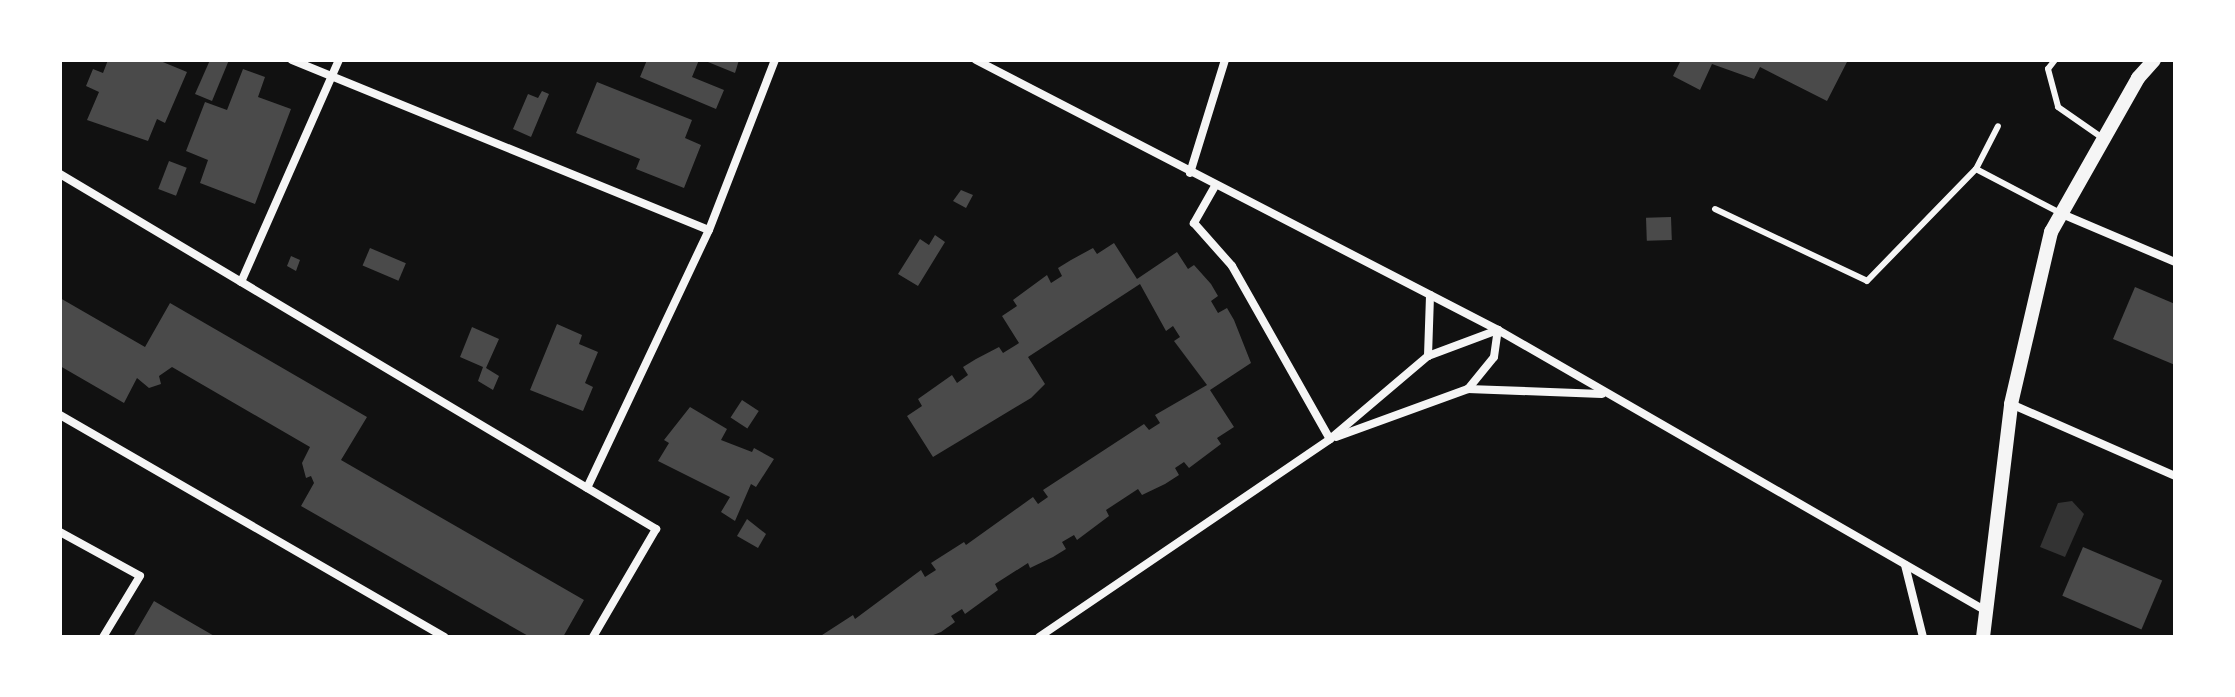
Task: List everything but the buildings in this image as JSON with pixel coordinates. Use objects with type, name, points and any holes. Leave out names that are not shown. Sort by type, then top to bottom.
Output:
[{"type":"street","points":[[292,60],[709,230]]},
{"type":"street","points":[[241,282],[339,60]]},
{"type":"street","points":[[587,488],[625,416],[709,230],[775,60]]},
{"type":"street","points":[[976,60],[1498,330],[1986,611]]},
{"type":"street","points":[[1190,173],[1225,60]]},
{"type":"street","points":[[1983,637],[2011,404],[2051,232],[2154,60]]},
{"type":"street","points":[[60,174],[656,529],[593,637]]},
{"type":"street","points":[[1215,186],[1194,223],[1232,266],[1330,439]]},
{"type":"street","points":[[2062,214],[2175,262]]},
{"type":"street","points":[[1428,356],[1430,295]]},
{"type":"street","points":[[1039,637],[1330,439],[1428,356],[1498,330]]},
{"type":"street","points":[[1468,389],[1494,357],[1498,330]]},
{"type":"street","points":[[1330,439],[1468,389],[1606,394]]},
{"type":"street","points":[[2011,404],[2175,476]]},
{"type":"street","points":[[60,415],[444,637]]},
{"type":"street","points":[[60,532],[140,576],[103,637]]},
{"type":"street","points":[[1905,565],[1923,637]]},
{"type":"lane","points":[[2055,60],[2048,69],[2058,107],[2104,139]]},
{"type":"lane","points":[[1715,209],[1867,281],[1976,169],[1998,126]]},
{"type":"lane","points":[[1976,169],[2062,214]]},
{"type":"shaded area","points":[[2072,501],[2084,514],[2065,557],[2040,547],[2058,503]]}]
